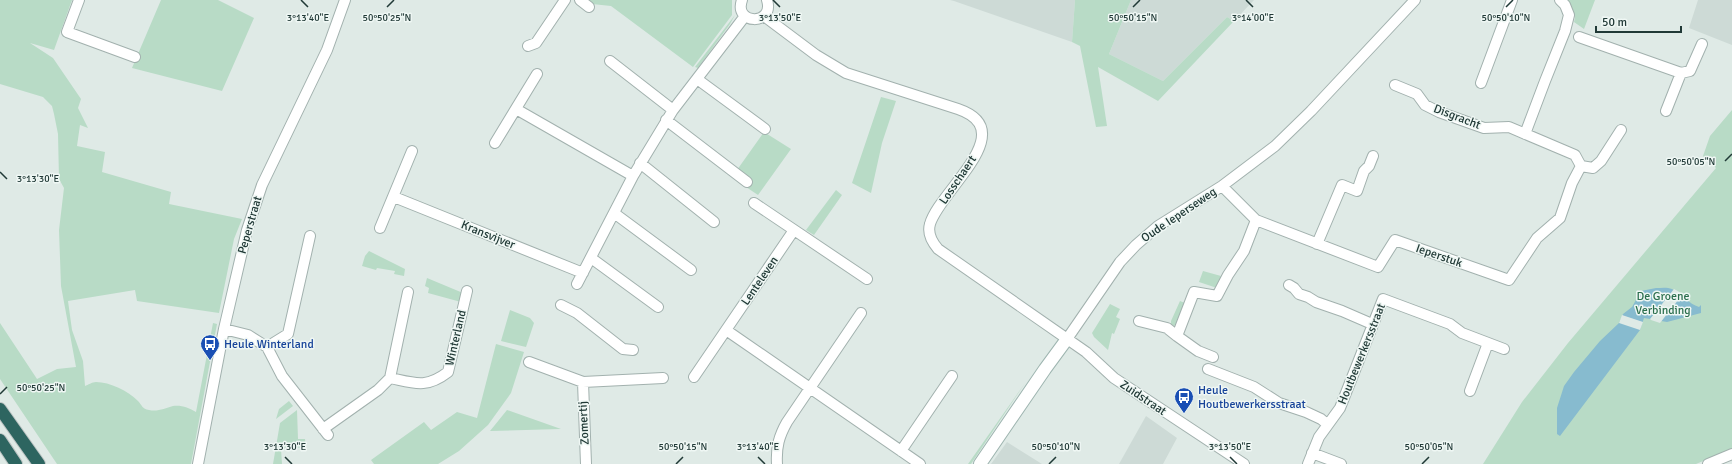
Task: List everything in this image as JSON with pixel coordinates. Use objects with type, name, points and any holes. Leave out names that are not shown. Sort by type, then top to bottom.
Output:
[{"type":"highway","points":[[0,409],[38,464]]},
{"type":"highway","points":[[0,440],[16,464]]},
{"type":"street","points":[[79,0],[67,32],[135,57]]},
{"type":"street","name":"Peperstraat","points":[[198,464],[224,329],[247,230],[262,185],[327,50],[345,0]]},
{"type":"street","points":[[528,46],[536,43],[565,0]]},
{"type":"street","points":[[580,0],[589,7]]},
{"type":"street","points":[[742,0],[741,8],[745,16],[756,20],[764,16],[768,6],[767,0]]},
{"type":"street","name":"Oude Ieperseweg","points":[[980,464],[1120,262],[1136,245],[1158,226],[1222,186],[1275,146],[1415,0]]},
{"type":"street","points":[[1481,83],[1512,0]]},
{"type":"street","points":[[1526,134],[1545,80],[1572,34],[1569,15],[1565,5],[1560,0]]},
{"type":"street","points":[[577,284],[632,176],[672,110],[745,16]]},
{"type":"street","name":"Losschaert","points":[[764,16],[816,55],[846,73],[967,112],[973,115],[980,122],[983,136],[976,156],[937,211],[930,224],[929,233],[931,241],[938,249],[1067,339]]},
{"type":"street","points":[[1572,34],[1681,74],[1690,71],[1702,44]]},
{"type":"street","points":[[610,61],[672,110]]},
{"type":"street","points":[[495,143],[536,74]]},
{"type":"street","points":[[1666,110],[1681,74]]},
{"type":"street","points":[[697,79],[765,128]]},
{"type":"street","name":"Disgracht","points":[[1395,85],[1417,94],[1425,105],[1439,112],[1484,128],[1509,128],[1575,155],[1581,166]]},
{"type":"street","points":[[516,109],[632,176]]},
{"type":"street","points":[[666,120],[747,182]]},
{"type":"street","points":[[1581,166],[1593,168],[1601,161],[1621,130]]},
{"type":"street","points":[[380,228],[412,151]]},
{"type":"street","points":[[1317,244],[1342,185],[1357,191],[1364,171],[1369,166],[1373,156]]},
{"type":"street","points":[[640,163],[714,222]]},
{"type":"street","name":"Ieperstuk","points":[[1222,186],[1256,220],[1378,267],[1395,240],[1509,280],[1538,238],[1560,218],[1572,184],[1581,166]]},
{"type":"street","name":"Kransvijver","points":[[394,197],[583,273]]},
{"type":"street","points":[[754,202],[867,279]]},
{"type":"street","points":[[614,212],[691,270]]},
{"type":"street","points":[[1177,336],[1194,292],[1217,296],[1228,275],[1244,251],[1256,220]]},
{"type":"street","name":"Lenteleven","points":[[694,377],[794,230]]},
{"type":"street","points":[[267,347],[288,334],[310,236]]},
{"type":"street","points":[[591,258],[658,307]]},
{"type":"street","points":[[1289,285],[1299,294],[1316,302],[1356,316],[1360,320],[1372,324]]},
{"type":"street","name":"Winterland","points":[[390,378],[422,384],[438,380],[448,372],[467,291]]},
{"type":"street","points":[[224,329],[248,335],[267,347],[282,376],[325,432],[378,390],[390,378],[408,292]]},
{"type":"street","name":"Houtbewerkersstraat","points":[[1308,464],[1319,436],[1340,408],[1383,299],[1450,324],[1462,333],[1504,349]]},
{"type":"street","points":[[561,305],[577,313],[623,349],[633,350]]},
{"type":"street","points":[[777,464],[776,449],[780,435],[787,422],[861,313]]},
{"type":"street","points":[[1139,321],[1167,328],[1198,351],[1213,357]]},
{"type":"street","points":[[726,330],[920,464]]},
{"type":"street","name":"Zuidstraat","points":[[1067,339],[1086,352],[1114,378],[1244,464]]},
{"type":"street","points":[[1470,391],[1488,343]]},
{"type":"street","points":[[529,362],[582,382],[663,378]]},
{"type":"street","points":[[1208,369],[1254,387],[1279,403],[1306,412],[1321,419],[1327,424]]},
{"type":"street","points":[[901,451],[952,376]]},
{"type":"street","name":"Zomertij","points":[[582,382],[586,464]]},
{"type":"street","points":[[1312,453],[1341,464]]},
{"type":"street","points":[[1708,464],[1732,454]]},
{"type":"shaded area","points":[[950,0],[1075,0],[1072,42],[954,1]]},
{"type":"shaded area","points":[[1131,0],[1254,0],[1234,21],[1227,17],[1163,81],[1109,54]]},
{"type":"shaded area","points":[[1698,0],[1732,0],[1732,45],[1689,28]]},
{"type":"shaded area","points":[[1146,416],[1177,438],[1163,464],[1119,464]]},
{"type":"shaded area","points":[[1007,442],[1042,464],[991,464]]},
{"type":"green space","points":[[0,0],[72,0],[54,50],[30,43],[53,58],[81,99],[78,108],[88,128],[80,125],[77,146],[105,152],[102,172],[171,192],[169,204],[242,219],[234,239],[219,313],[137,301],[135,290],[68,301],[72,330],[83,361],[85,386],[96,382],[113,385],[129,394],[138,401],[143,408],[149,410],[179,406],[196,412],[213,323],[217,324],[191,464],[57,464],[0,379],[0,323],[37,379],[57,369],[76,367],[61,286],[59,230],[64,188],[59,179],[58,134],[54,114],[52,106],[43,97],[0,84]]},
{"type":"green space","points":[[161,0],[218,0],[254,18],[222,91],[132,68]]},
{"type":"green space","points":[[587,0],[732,0],[732,15],[693,67],[611,6],[592,4]]},
{"type":"green space","points":[[1075,0],[1131,0],[1109,54],[1163,81],[1227,17],[1234,21],[1158,101],[1098,67],[1107,126],[1096,127],[1080,46],[1072,42]]},
{"type":"green space","points":[[1568,0],[1595,0],[1584,29],[1574,22],[1575,18]]},
{"type":"green space","points":[[735,15],[698,68],[695,67]]},
{"type":"green space","points":[[881,97],[896,101],[882,143],[871,193],[852,183]]},
{"type":"green space","name":"De Groene Verbinding","points":[[1732,110],[1732,449],[1696,464],[1483,464],[1522,402],[1568,343],[1716,168],[1703,156],[1710,136]]},
{"type":"green space","points":[[764,132],[791,149],[758,195],[746,187],[751,180],[737,170]]},
{"type":"green space","points":[[836,190],[842,195],[814,235],[806,230]]},
{"type":"green space","points":[[369,251],[405,269],[404,276],[394,274],[395,271],[377,268],[376,270],[362,266],[365,256]]},
{"type":"green space","points":[[1203,271],[1221,276],[1217,288],[1199,282]]},
{"type":"green space","points":[[427,278],[463,293],[461,302],[428,293],[429,288],[425,286]]},
{"type":"green space","points":[[1180,301],[1185,303],[1177,325],[1173,326],[1171,321]]},
{"type":"green space","points":[[1110,304],[1120,309],[1116,317],[1120,319],[1114,334],[1112,333],[1108,350],[1094,337],[1092,333]]},
{"type":"green space","points":[[510,310],[530,318],[534,323],[526,347],[501,341]]},
{"type":"green space","points":[[496,344],[524,352],[511,393],[488,425],[459,451],[438,464],[374,464],[371,460],[424,422],[431,430],[457,412],[477,418]]},
{"type":"green space","points":[[1025,383],[971,464],[968,464]]},
{"type":"green space","points":[[289,401],[293,406],[276,419],[279,409]]},
{"type":"green space","points":[[297,410],[298,439],[305,439],[306,447],[281,449],[282,464],[273,464],[280,423]]},
{"type":"green space","points":[[507,410],[561,429],[490,431]]},
{"type":"water","points":[[1656,288],[1672,289],[1695,306],[1699,307],[1701,305],[1701,313],[1667,322],[1644,318],[1640,330],[1560,436],[1557,434],[1557,408],[1564,386],[1600,341],[1619,323],[1623,314],[1632,307],[1641,291]]},
{"type":"pier","points":[[1674,289],[1683,294],[1660,323],[1651,320],[1650,319]]},
{"type":"pier","points":[[1622,315],[1643,322],[1640,330],[1619,323]]},
{"type":"place","name":"Heule Winterland","points":[[210,361]]},
{"type":"place","name":"Heule Houtbewerkersstraat","points":[[1184,414]]}]
